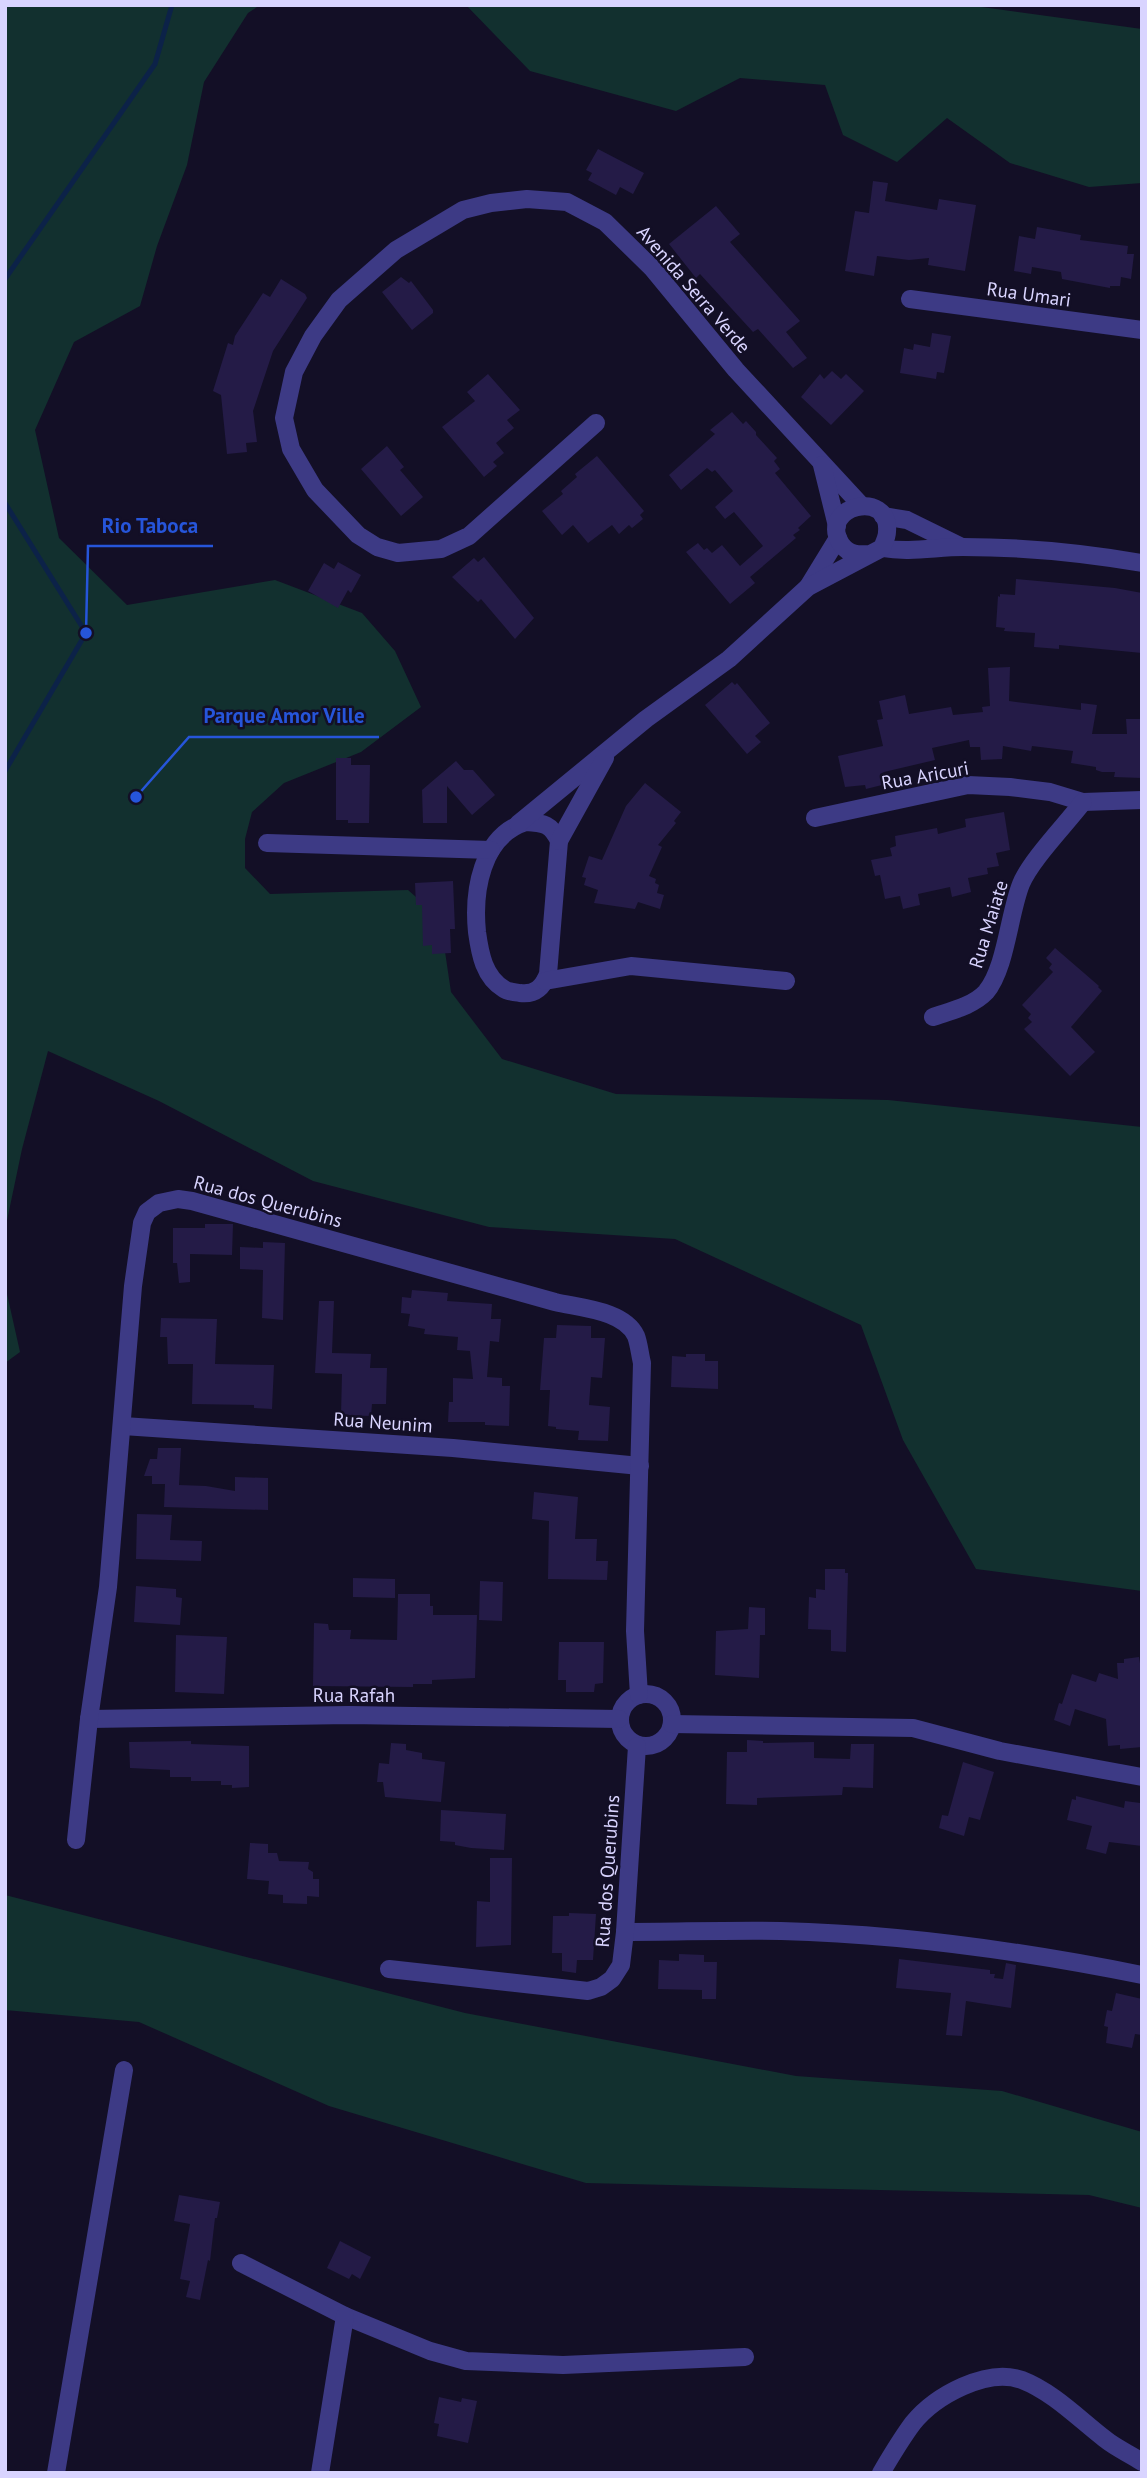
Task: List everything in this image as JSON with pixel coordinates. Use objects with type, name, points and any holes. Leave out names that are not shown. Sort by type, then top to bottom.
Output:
[{"type":"street","name":"Avenida Serra Verde","points":[[596,423],[469,536],[441,549],[398,553],[377,547],[358,535],[315,490],[291,449],[284,418],[294,372],[313,336],[339,300],[396,250],[426,229],[463,210],[491,203],[527,199],[567,202],[605,222],[652,268],[736,370],[861,505]]},
{"type":"street","name":"Rua Umari","points":[[910,299],[1142,330]]},
{"type":"street","name":"Avenida Serra Verde","points":[[822,465],[838,532]]},
{"type":"street","points":[[608,751],[559,841],[548,974],[536,991],[526,994],[506,990],[490,976],[480,954],[475,912],[476,891],[482,869],[501,837],[646,719],[729,659],[808,587],[876,551],[888,531],[883,516],[873,507],[861,505],[850,508],[841,516],[838,532],[808,587]]},
{"type":"street","points":[[883,516],[907,520],[962,547]]},
{"type":"street","points":[[838,532],[845,550],[857,555],[876,551],[962,547],[1098,555],[1142,563]]},
{"type":"street","name":"Rua Aricuri","points":[[815,818],[968,785],[1050,792],[1083,802]]},
{"type":"street","points":[[1083,802],[1142,800]]},
{"type":"street","name":"Rua Maiate","points":[[933,1017],[965,1007],[986,992],[998,969],[1010,916],[1022,881],[1083,802]]},
{"type":"street","points":[[518,824],[547,824],[559,841]]},
{"type":"street","points":[[267,843],[491,850]]},
{"type":"street","points":[[545,981],[631,966],[786,981]]},
{"type":"street","name":"Rua dos Querubins","points":[[76,1840],[89,1719],[108,1587],[133,1286],[142,1223],[147,1212],[159,1203],[178,1199],[318,1235],[555,1302],[604,1313],[628,1326],[636,1336],[642,1363],[635,1631],[639,1695]]},
{"type":"street","name":"Rua Neunim","points":[[123,1426],[453,1448],[640,1466]]},
{"type":"street","points":[[639,1695],[651,1695],[663,1700],[670,1711],[672,1724],[666,1738],[653,1746],[637,1746],[624,1735],[619,1719],[625,1704],[639,1695]]},
{"type":"street","name":"Rua Rafah","points":[[89,1719],[349,1715],[619,1719]]},
{"type":"street","points":[[672,1724],[913,1728],[1000,1751],[1142,1777]]},
{"type":"street","name":"Rua dos Querubins","points":[[389,1969],[588,1991],[601,1987],[612,1979],[621,1965],[625,1932],[637,1746]]},
{"type":"street","points":[[625,1932],[781,1931],[927,1941],[1044,1955],[1142,1975]]},
{"type":"street","points":[[56,2473],[124,2070]]},
{"type":"street","points":[[241,2263],[345,2316],[430,2351],[466,2361],[563,2365],[745,2357]]},
{"type":"street","points":[[320,2473],[345,2316]]},
{"type":"street","points":[[881,2473],[914,2421],[942,2399],[973,2381],[999,2377],[1024,2381],[1041,2390],[1107,2441],[1142,2462]]},
{"type":"green space","points":[[5,5],[260,5],[248,13],[204,82],[187,165],[157,246],[140,306],[74,342],[35,430],[59,538],[127,605],[275,580],[362,613],[395,651],[421,707],[361,752],[284,783],[252,812],[245,839],[245,868],[270,894],[408,890],[440,918],[451,992],[502,1059],[616,1094],[888,1100],[1142,1127],[1142,1591],[976,1569],[903,1440],[861,1325],[675,1239],[489,1227],[313,1181],[159,1101],[48,1051],[22,1149],[5,1230]]},
{"type":"green space","points":[[466,5],[967,5],[1142,29],[1142,183],[1089,187],[1010,163],[947,118],[897,162],[843,135],[825,85],[740,78],[676,111],[530,71]]},
{"type":"green space","points":[[5,1285],[20,1352],[5,1363]]},
{"type":"green space","points":[[5,1895],[465,2013],[796,2076],[1002,2091],[1142,2132],[1142,2208],[1089,2195],[586,2183],[329,2106],[139,2022],[5,2010]]},
{"type":"building","points":[[598,149],[644,173],[633,194],[620,187],[616,195],[588,180],[592,173],[586,170]]},
{"type":"building","points":[[873,181],[888,183],[885,201],[937,210],[939,199],[976,205],[965,271],[928,265],[929,258],[909,260],[877,256],[874,276],[845,271],[855,211],[869,213]]},
{"type":"building","points":[[716,206],[740,234],[730,242],[800,321],[786,332],[807,358],[793,368],[758,329],[753,332],[700,274],[696,278],[669,244]]},
{"type":"building","points":[[1037,227],[1081,235],[1080,240],[1128,246],[1127,254],[1134,254],[1131,279],[1121,277],[1120,286],[1110,288],[1062,279],[1061,272],[1032,267],[1031,274],[1014,271],[1019,236],[1035,239]]},
{"type":"building","points":[[401,277],[409,283],[411,281],[433,310],[433,313],[412,330],[382,292]]},
{"type":"building","points":[[281,279],[307,298],[273,351],[253,411],[257,442],[246,443],[247,452],[227,454],[221,395],[213,391],[228,343],[233,345],[235,336],[263,293],[270,297]]},
{"type":"building","points":[[932,333],[951,336],[944,373],[937,372],[936,379],[900,373],[904,348],[913,350],[914,344],[930,347]]},
{"type":"building","points":[[832,371],[841,379],[846,374],[864,391],[831,425],[801,397],[820,374],[824,379]]},
{"type":"building","points":[[488,374],[520,410],[507,420],[514,428],[496,443],[504,453],[493,462],[497,466],[484,477],[442,427],[475,401],[467,392]]},
{"type":"building","points":[[732,412],[743,424],[746,421],[777,458],[774,461],[780,469],[775,473],[811,516],[793,535],[796,538],[750,577],[755,583],[730,604],[686,552],[698,543],[704,550],[707,548],[712,553],[722,545],[740,566],[763,546],[734,512],[725,519],[715,507],[733,491],[715,470],[712,472],[707,468],[681,490],[669,475],[715,434],[710,430]]},
{"type":"building","points":[[387,446],[404,467],[400,470],[423,497],[401,516],[361,469]]},
{"type":"building","points":[[597,456],[644,511],[640,515],[643,519],[632,528],[629,525],[619,534],[612,525],[588,543],[573,525],[562,535],[542,511],[563,494],[561,491],[577,477],[575,474]]},
{"type":"building","points":[[484,557],[534,618],[515,639],[481,599],[478,602],[452,577],[474,558],[478,562]]},
{"type":"building","points":[[338,562],[361,575],[338,608],[308,591],[324,563],[334,569]]},
{"type":"building","points":[[1016,579],[1142,593],[1142,653],[1059,645],[1059,649],[1034,647],[1035,633],[1004,631],[1005,628],[996,627],[998,596],[1015,595]]},
{"type":"building","points":[[1010,667],[1009,701],[1081,710],[1081,703],[1097,705],[1092,734],[1127,734],[1126,719],[1142,719],[1142,778],[1114,777],[1115,772],[1102,772],[1096,770],[1096,767],[1071,763],[1073,751],[1032,746],[1031,751],[1003,746],[1002,759],[981,760],[980,747],[970,747],[969,740],[932,748],[935,760],[880,774],[882,785],[866,789],[865,785],[845,787],[838,756],[883,746],[877,720],[883,719],[879,701],[905,695],[909,714],[951,707],[953,715],[983,712],[982,707],[990,706],[988,668]]},
{"type":"building","points":[[732,682],[735,685],[737,683],[770,723],[755,736],[761,742],[747,754],[705,705]]},
{"type":"building","points":[[336,758],[351,758],[351,765],[370,765],[369,823],[336,820]]},
{"type":"building","points":[[456,761],[464,770],[473,770],[495,795],[472,815],[447,786],[447,823],[423,823],[422,790]]},
{"type":"building","points":[[645,783],[681,812],[674,821],[676,823],[658,845],[662,847],[649,876],[656,879],[655,883],[659,885],[657,893],[664,895],[660,909],[638,902],[635,909],[594,903],[598,890],[584,885],[586,878],[582,877],[589,856],[602,860],[626,806]]},
{"type":"building","points":[[1004,812],[1010,850],[996,853],[999,866],[987,868],[988,874],[968,878],[971,892],[952,897],[950,887],[918,894],[920,905],[903,909],[900,896],[885,899],[880,875],[875,876],[871,860],[892,856],[890,848],[896,846],[895,836],[937,828],[938,834],[966,827],[965,819]]},
{"type":"building","points":[[453,881],[455,929],[450,929],[451,953],[432,954],[432,945],[423,946],[422,905],[416,905],[415,883]]},
{"type":"building","points":[[1055,948],[1102,991],[1071,1027],[1095,1052],[1070,1076],[1024,1029],[1032,1022],[1028,1018],[1031,1014],[1022,1005],[1053,972],[1049,968],[1052,964],[1046,958]]},
{"type":"building","points":[[205,1224],[233,1224],[232,1255],[190,1254],[190,1282],[179,1283],[177,1263],[173,1263],[173,1228],[205,1228]]},
{"type":"building","points":[[263,1242],[285,1243],[283,1320],[262,1318],[263,1270],[240,1269],[240,1247],[263,1248]]},
{"type":"building","points":[[412,1290],[448,1293],[447,1301],[492,1304],[491,1319],[501,1319],[499,1342],[490,1341],[487,1377],[502,1378],[502,1386],[510,1386],[509,1426],[485,1425],[485,1422],[448,1422],[449,1402],[453,1402],[453,1378],[473,1379],[470,1351],[457,1350],[458,1337],[424,1334],[425,1329],[408,1326],[410,1314],[401,1313],[402,1297],[411,1298]]},
{"type":"building","points":[[319,1301],[334,1301],[332,1353],[371,1354],[370,1368],[387,1368],[386,1404],[372,1404],[371,1416],[341,1415],[342,1374],[315,1373]]},
{"type":"building","points":[[161,1318],[217,1319],[215,1364],[274,1365],[272,1409],[254,1408],[254,1405],[192,1404],[193,1364],[168,1364],[167,1337],[160,1337]]},
{"type":"building","points":[[557,1325],[591,1326],[591,1338],[605,1338],[602,1378],[591,1377],[589,1405],[610,1407],[608,1441],[578,1440],[579,1431],[548,1426],[550,1390],[540,1390],[544,1338],[556,1338]]},
{"type":"building","points":[[686,1354],[705,1354],[705,1361],[718,1361],[718,1389],[671,1387],[672,1356],[686,1357]]},
{"type":"building","points":[[158,1448],[181,1448],[179,1485],[235,1491],[235,1477],[268,1478],[268,1510],[164,1507],[165,1484],[152,1484],[152,1476],[144,1476],[150,1459],[157,1459]]},
{"type":"building","points":[[534,1492],[578,1497],[575,1539],[597,1539],[596,1561],[608,1561],[607,1580],[548,1579],[549,1521],[532,1519]]},
{"type":"building","points":[[137,1514],[172,1515],[170,1540],[202,1541],[201,1561],[136,1559]]},
{"type":"building","points":[[825,1569],[845,1569],[845,1573],[848,1573],[846,1652],[831,1651],[831,1630],[808,1629],[809,1597],[816,1598],[816,1589],[825,1590]]},
{"type":"building","points":[[353,1578],[395,1579],[395,1598],[353,1597]]},
{"type":"building","points":[[480,1581],[503,1582],[502,1621],[479,1620]]},
{"type":"building","points":[[136,1586],[176,1589],[176,1597],[182,1598],[180,1625],[134,1622]]},
{"type":"building","points":[[398,1594],[430,1594],[433,1615],[477,1615],[475,1678],[432,1680],[432,1684],[413,1684],[413,1687],[313,1686],[314,1623],[328,1624],[329,1630],[351,1630],[350,1639],[397,1640]]},
{"type":"building","points":[[749,1607],[765,1608],[765,1635],[760,1635],[759,1678],[715,1675],[716,1631],[748,1629]]},
{"type":"building","points":[[176,1635],[227,1637],[224,1694],[175,1692]]},
{"type":"building","points":[[559,1642],[604,1642],[603,1683],[595,1684],[594,1692],[566,1692],[566,1680],[558,1680]]},
{"type":"building","points":[[1139,1657],[1142,1676],[1142,1747],[1120,1749],[1120,1745],[1108,1746],[1106,1719],[1075,1709],[1070,1726],[1054,1720],[1072,1674],[1096,1682],[1099,1673],[1118,1679],[1117,1663]]},
{"type":"building","points":[[747,1740],[763,1743],[814,1742],[814,1758],[850,1759],[851,1744],[874,1744],[873,1788],[843,1787],[842,1795],[757,1798],[757,1805],[726,1804],[727,1752],[747,1752]]},
{"type":"building","points":[[191,1741],[191,1744],[249,1746],[249,1787],[232,1788],[232,1785],[221,1785],[221,1781],[191,1781],[191,1777],[170,1777],[170,1770],[130,1768],[129,1742]]},
{"type":"building","points":[[391,1743],[406,1744],[406,1750],[422,1753],[422,1759],[445,1762],[441,1802],[385,1797],[383,1782],[377,1782],[379,1763],[389,1764]]},
{"type":"building","points":[[963,1762],[994,1772],[980,1820],[969,1817],[964,1836],[939,1828],[942,1815],[948,1816]]},
{"type":"building","points":[[1076,1796],[1124,1808],[1125,1801],[1140,1803],[1142,1846],[1109,1842],[1106,1854],[1086,1849],[1092,1826],[1067,1820],[1072,1799],[1076,1800]]},
{"type":"building","points":[[441,1810],[506,1814],[504,1850],[471,1848],[455,1845],[455,1842],[440,1841]]},
{"type":"building","points":[[250,1843],[268,1844],[268,1853],[277,1853],[279,1861],[309,1862],[308,1869],[313,1872],[313,1879],[319,1879],[319,1897],[307,1896],[307,1904],[283,1903],[283,1895],[268,1894],[269,1881],[247,1879]]},
{"type":"building","points":[[490,1858],[512,1858],[511,1945],[476,1947],[477,1901],[490,1902]]},
{"type":"building","points":[[569,1913],[596,1914],[593,1960],[577,1960],[576,1973],[562,1971],[562,1953],[552,1953],[553,1916],[569,1916]]},
{"type":"building","points":[[679,1954],[704,1955],[704,1962],[717,1962],[716,1999],[702,1999],[702,1990],[658,1989],[659,1960],[679,1961]]},
{"type":"building","points":[[899,1959],[990,1970],[990,1974],[995,1974],[994,1978],[1003,1979],[1006,1963],[1016,1965],[1011,2008],[966,2001],[962,2036],[946,2035],[951,1993],[896,1988]]},
{"type":"building","points":[[1116,1993],[1142,1999],[1142,2035],[1135,2034],[1132,2048],[1106,2043],[1108,2027],[1104,2026],[1107,2010],[1112,2011]]},
{"type":"building","points":[[179,2195],[220,2202],[200,2300],[186,2297],[190,2281],[180,2279],[190,2224],[174,2221]]},
{"type":"building","points":[[340,2241],[371,2257],[360,2279],[352,2274],[349,2279],[327,2268]]},
{"type":"building","points":[[439,2397],[461,2402],[462,2398],[477,2401],[468,2443],[437,2436],[439,2424],[434,2423]]},
{"type":"waterway","points":[[5,279],[155,64],[172,5]]},
{"type":"waterway","points":[[5,503],[86,633],[5,771]]},
{"type":"place","name":"Rio Taboca","points":[[86,633]]},
{"type":"place","name":"Parque Amor Ville","points":[[136,797]]}]
